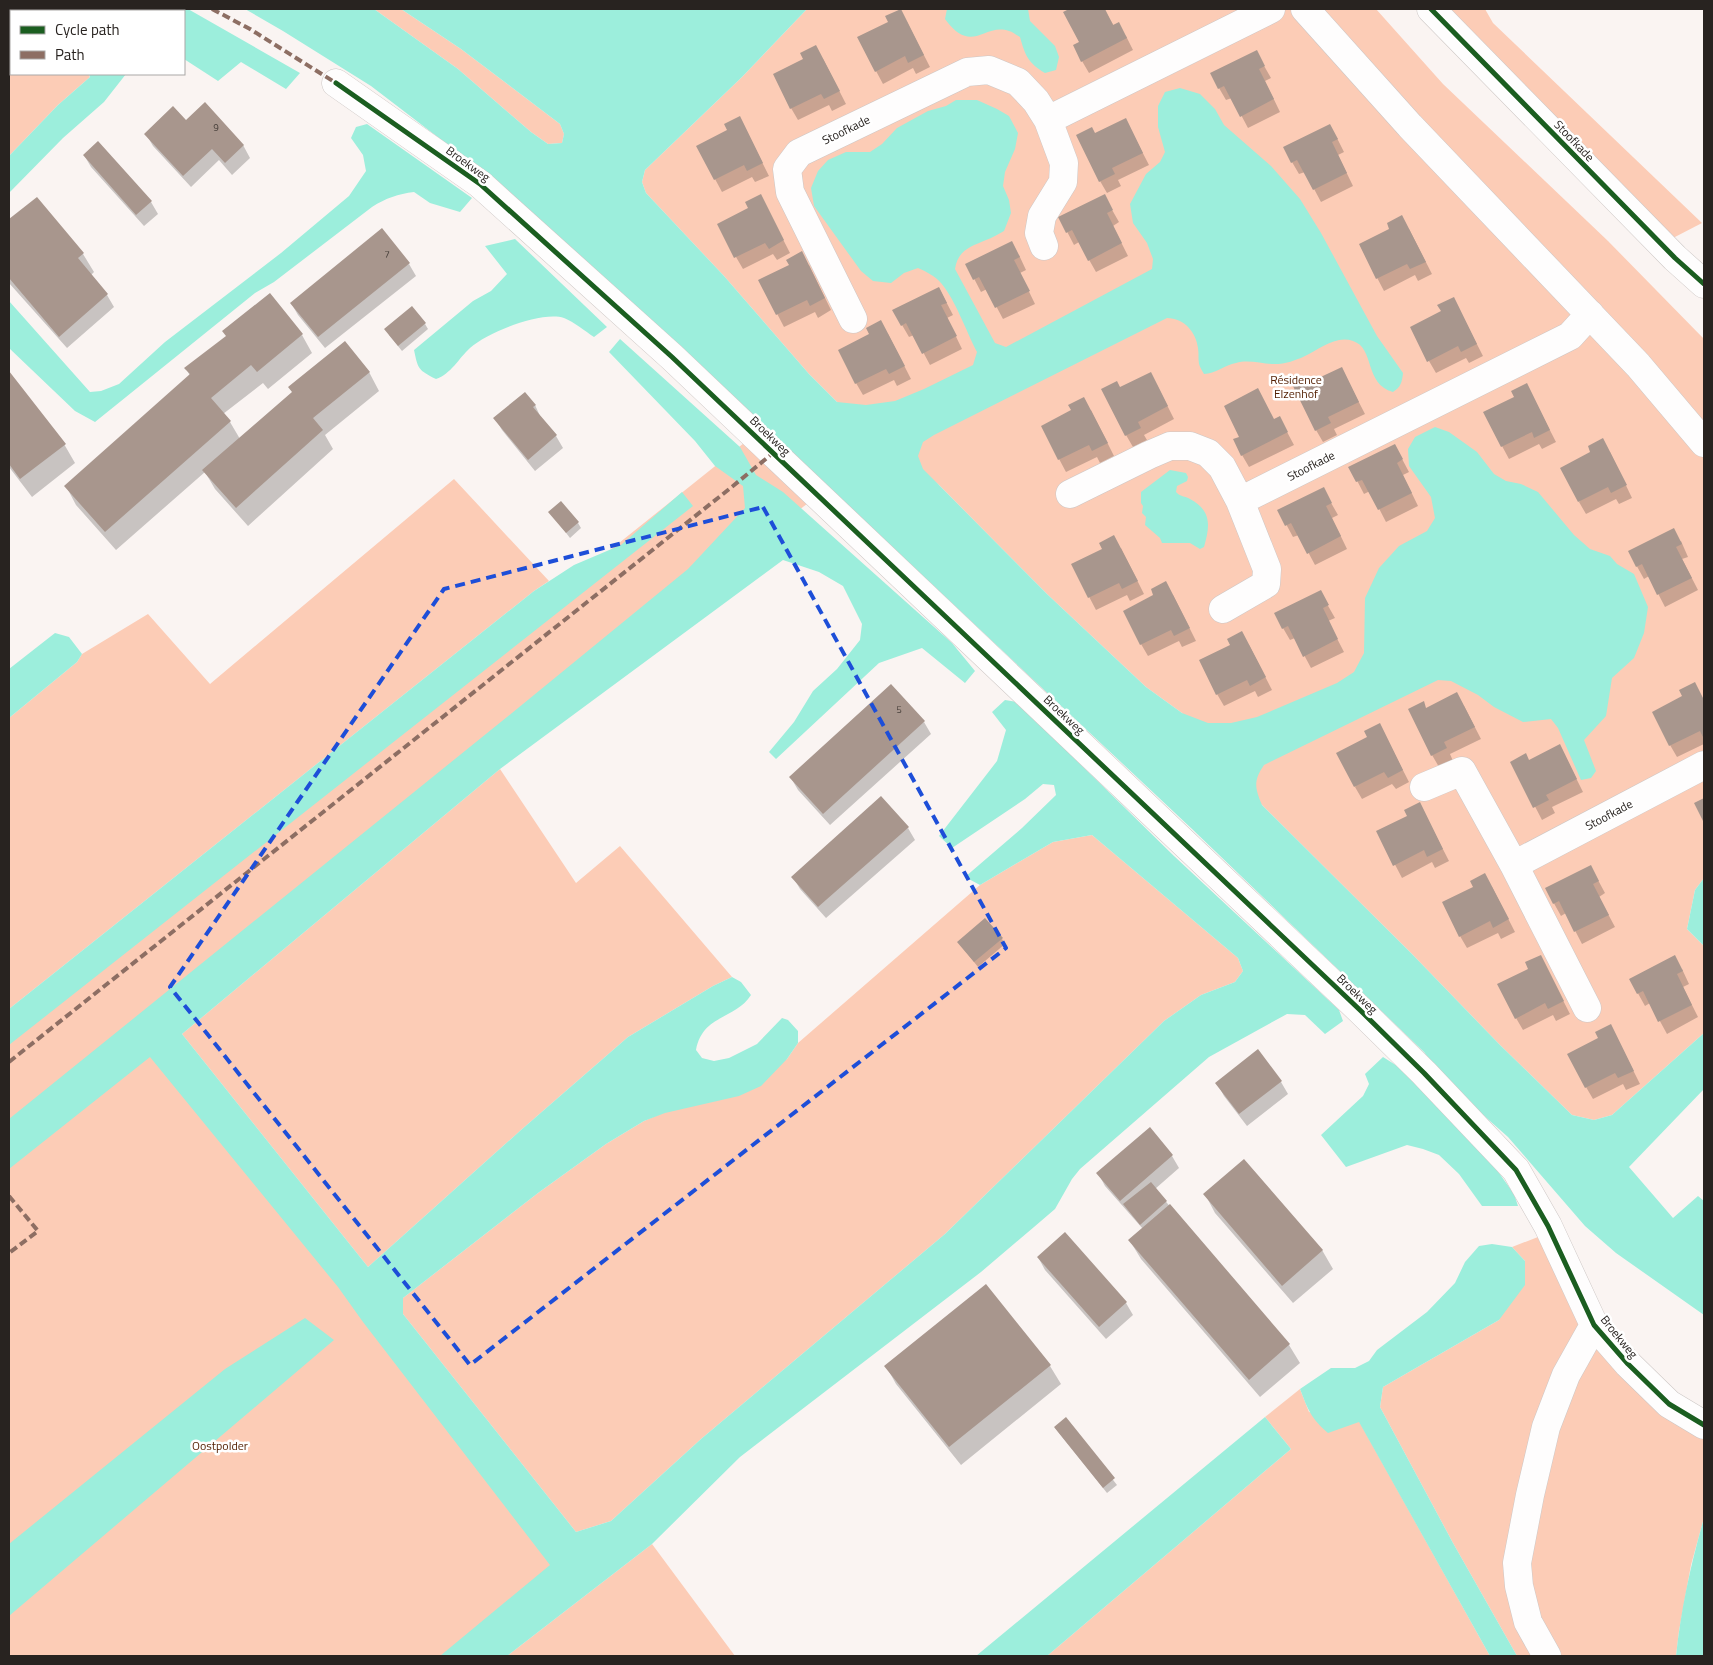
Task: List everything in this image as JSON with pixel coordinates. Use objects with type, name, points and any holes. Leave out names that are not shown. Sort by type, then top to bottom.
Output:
[{"type":"street","points":[[1048,120],[1272,9]]},
{"type":"street","points":[[1305,9],[1410,126],[1638,365],[1704,443]]},
{"type":"street","name":"Stoofkade","points":[[1431,9],[1674,258],[1704,284]]},
{"type":"street","name":"Stoofkade","points":[[853,319],[790,192],[788,169],[799,153],[966,72],[990,70],[1018,82],[1036,101],[1048,120],[1064,163],[1063,182],[1042,216],[1039,233],[1044,246]]},
{"type":"street","name":"Broekweg","points":[[336,82],[480,184],[672,357],[1361,1011],[1516,1170],[1548,1226],[1594,1324],[1628,1364],[1669,1404],[1704,1426]]},
{"type":"street","name":"Stoofkade","points":[[1240,501],[1570,336],[1590,314]]},
{"type":"street","points":[[1070,494],[1149,454],[1170,446],[1190,446],[1208,453],[1222,467],[1240,501],[1267,570],[1266,584],[1223,609]]},
{"type":"street","name":"Stoofkade","points":[[1514,866],[1704,765]]},
{"type":"street","points":[[1424,787],[1462,772],[1514,866],[1587,1008]]},
{"type":"street","name":"Broekweg","points":[[1547,1656],[1528,1622],[1517,1563],[1546,1427],[1566,1375],[1594,1324]]},
{"type":"highlighted area","points":[[763,507],[1006,948],[470,1365],[170,987],[444,589]]},
{"type":"green space","points":[[374,9],[401,9],[461,49],[560,124],[564,134],[562,143],[548,144],[531,132],[458,69]]},
{"type":"green space","name":"Résidence Elzenhof","points":[[807,9],[1376,9],[1443,84],[1608,241],[1704,339],[1704,878],[1695,890],[1687,929],[1704,946],[1704,1033],[1612,1115],[1594,1120],[1572,1115],[1262,805],[1182,713],[1146,687],[1047,594],[939,485],[837,402],[809,374],[724,276],[646,193],[642,182],[645,170],[742,77]]},
{"type":"green space","points":[[1449,9],[1485,9],[1493,23],[1702,223],[1673,238]]},
{"type":"green space","points":[[9,34],[10,75],[89,75],[90,77],[58,105],[9,156]]},
{"type":"green space","name":"Oostpolder","points":[[779,415],[844,475],[141,1023],[579,1549],[448,1656],[9,1656],[9,1031]]},
{"type":"green space","points":[[454,479],[549,581],[9,1009],[9,718],[77,662],[82,654],[148,614],[210,684]]},
{"type":"green space","points":[[500,769],[576,883],[620,846],[732,977],[713,986],[628,1037],[368,1267],[182,1034]]},
{"type":"green space","points":[[1092,835],[1238,958],[1243,971],[1235,982],[1201,995],[1164,1021],[945,1234],[701,1439],[611,1521],[576,1532],[403,1314],[403,1298],[538,1193],[606,1144],[644,1121],[787,1059],[798,1043],[980,885],[1053,842]]},
{"type":"green space","points":[[1538,1237],[1571,1309],[1609,1362],[1704,1438],[1704,1518],[1691,1565],[1676,1656],[1517,1656],[1453,1543],[1380,1407],[1383,1387],[1499,1320],[1525,1261],[1512,1247]]},
{"type":"green space","points":[[1300,1389],[1309,1412],[1359,1421],[1490,1656],[1047,1656],[1291,1449],[1265,1417]]},
{"type":"green space","points":[[652,1544],[735,1656],[507,1656]]},
{"type":"shaded area","points":[[104,9],[188,9],[300,73],[286,89],[241,62],[218,81],[185,60],[185,10]]},
{"type":"shaded area","points":[[245,9],[374,9],[458,69],[531,132],[548,144],[562,143],[564,134],[560,124],[461,49],[401,9],[807,9],[742,77],[645,170],[642,182],[646,193],[724,276],[809,374],[837,402],[866,405],[895,401],[924,389],[973,365],[977,352],[951,298],[941,283],[933,276],[918,268],[904,273],[891,283],[873,281],[861,271],[814,206],[811,188],[818,171],[828,160],[846,152],[870,152],[882,144],[897,128],[928,111],[946,106],[956,100],[977,100],[1009,116],[1018,133],[1015,149],[1005,172],[1003,186],[1009,200],[1011,213],[1004,231],[962,253],[955,269],[995,343],[1006,347],[1152,269],[1153,259],[1147,243],[1133,223],[1130,204],[1146,174],[1160,162],[1165,152],[1158,127],[1158,106],[1165,92],[1180,88],[1200,94],[1215,109],[1224,125],[1271,166],[1300,199],[1321,233],[1377,336],[1403,373],[1402,382],[1393,392],[1384,388],[1373,374],[1368,358],[1360,345],[1346,340],[1327,344],[1287,363],[1241,362],[1212,373],[1204,374],[1199,364],[1197,342],[1192,331],[1179,320],[1167,318],[934,435],[923,442],[918,456],[923,469],[1047,594],[1146,687],[1182,713],[1208,723],[1231,723],[1257,717],[1337,683],[1354,672],[1364,653],[1365,598],[1379,568],[1399,546],[1427,531],[1435,518],[1431,497],[1409,466],[1408,449],[1415,437],[1435,427],[1449,432],[1477,452],[1494,474],[1506,481],[1521,484],[1538,492],[1574,535],[1590,549],[1610,556],[1617,564],[1634,574],[1648,607],[1644,633],[1634,658],[1612,678],[1606,716],[1584,740],[1596,771],[1591,778],[1581,780],[1558,728],[1551,719],[1523,722],[1451,681],[1438,680],[1264,765],[1256,785],[1262,805],[1572,1115],[1594,1120],[1612,1115],[1704,1033],[1704,1089],[1629,1167],[1673,1218],[1698,1196],[1704,1201],[1704,1315],[1616,1253],[1585,1226],[1508,1137],[1456,1091],[1424,1052],[1191,828],[685,355],[452,148],[371,86]]},
{"type":"shaded area","points":[[947,9],[1028,9],[1030,21],[1055,46],[1059,57],[1056,70],[1045,73],[1035,66],[1026,54],[1020,37],[1010,31],[1000,29],[971,37],[954,30],[945,19]]},
{"type":"shaded area","points":[[89,75],[125,75],[104,102],[63,138],[9,193],[9,156],[58,105],[90,77]]},
{"type":"shaded area","points":[[367,124],[472,198],[460,212],[430,203],[414,192],[392,197],[377,204],[274,282],[255,293],[95,422],[75,411],[9,348],[9,301],[90,392],[101,391],[119,384],[165,342],[281,253],[349,196],[366,171],[363,155],[351,138],[356,127]]},
{"type":"shaded area","points":[[515,239],[607,327],[594,337],[564,318],[542,317],[529,320],[515,324],[478,342],[441,377],[436,379],[426,373],[418,365],[414,350],[473,301],[491,291],[507,274],[485,246]]},
{"type":"shaded area","points":[[620,339],[740,447],[756,475],[783,492],[952,643],[975,671],[965,683],[922,648],[879,663],[776,759],[769,752],[794,722],[813,691],[837,669],[860,640],[862,624],[843,586],[819,572],[783,560],[500,769],[182,1034],[368,1267],[628,1037],[713,986],[732,977],[741,982],[751,995],[737,1009],[712,1023],[705,1030],[696,1050],[702,1058],[714,1061],[729,1058],[757,1044],[782,1018],[788,1020],[798,1031],[798,1043],[787,1059],[761,1086],[739,1096],[665,1113],[644,1121],[606,1144],[538,1193],[403,1298],[403,1314],[576,1532],[611,1521],[701,1439],[945,1234],[1164,1021],[1201,995],[1235,982],[1243,971],[1238,958],[1092,835],[1053,842],[980,885],[965,877],[1022,828],[1056,795],[1054,785],[1043,784],[1025,799],[952,848],[939,836],[997,761],[1006,730],[992,712],[1005,700],[1017,702],[1174,856],[1339,1010],[1343,1021],[1325,1034],[1305,1015],[1287,1014],[1209,1057],[1080,1169],[1055,1209],[981,1272],[740,1457],[652,1544],[507,1656],[440,1656],[550,1565],[338,1287],[150,1057],[9,1169],[9,1119],[688,569],[745,508],[743,486],[715,466],[695,441],[609,352]]},
{"type":"shaded area","points":[[1170,470],[1186,473],[1187,481],[1177,486],[1176,492],[1197,504],[1206,514],[1208,520],[1207,532],[1204,547],[1200,549],[1190,543],[1162,543],[1160,538],[1145,525],[1146,517],[1142,513],[1141,492]]},
{"type":"shaded area","points":[[682,492],[693,506],[9,1045],[9,1009],[534,591],[574,565],[621,545]]},
{"type":"shaded area","points":[[55,633],[69,637],[82,654],[77,662],[9,718],[9,669]]},
{"type":"shaded area","points":[[1704,878],[1704,946],[1687,929],[1695,890]]},
{"type":"shaded area","points":[[1383,1057],[1410,1074],[1487,1156],[1514,1194],[1518,1206],[1482,1206],[1459,1174],[1439,1155],[1407,1145],[1346,1167],[1321,1135],[1363,1096],[1369,1084],[1365,1074]]},
{"type":"shaded area","points":[[1492,1244],[1512,1247],[1525,1261],[1525,1285],[1499,1320],[1383,1387],[1380,1407],[1453,1543],[1517,1656],[1490,1656],[1359,1422],[1328,1433],[1311,1413],[1300,1389],[1331,1368],[1355,1368],[1369,1361],[1377,1350],[1427,1312],[1455,1283],[1465,1262],[1479,1246]]},
{"type":"shaded area","points":[[305,1318],[334,1340],[9,1616],[9,1544],[225,1369]]},
{"type":"shaded area","points":[[1265,1417],[1291,1449],[1047,1656],[976,1656]]},
{"type":"shaded area","points":[[1704,1518],[1704,1656],[1676,1656],[1687,1586]]},
{"type":"building","points":[[901,9],[924,55],[908,63],[905,56],[875,72],[857,37],[888,22],[885,16]]},
{"type":"building","points":[[1069,9],[1105,9],[1113,25],[1119,22],[1127,38],[1081,62],[1073,45],[1079,42],[1063,12]]},
{"type":"building","points":[[816,45],[840,91],[824,99],[821,94],[790,109],[773,74],[803,59],[800,53]]},
{"type":"building","points":[[1257,50],[1265,66],[1259,69],[1274,99],[1240,117],[1224,86],[1218,89],[1210,73]]},
{"type":"building","points":[[205,102],[244,145],[225,163],[212,149],[183,176],[144,134],[173,106],[186,120]]},
{"type":"building","points":[[740,116],[763,163],[747,171],[744,165],[714,180],[696,146],[727,130],[724,124]]},
{"type":"building","points":[[1126,118],[1143,153],[1112,168],[1115,174],[1099,182],[1076,135],[1092,127],[1095,133]]},
{"type":"building","points":[[1330,124],[1338,139],[1332,142],[1347,173],[1313,190],[1297,160],[1291,163],[1283,147]]},
{"type":"building","points":[[98,141],[152,201],[136,215],[83,155]]},
{"type":"building","points":[[761,194],[784,240],[769,249],[765,243],[734,258],[717,224],[748,208],[745,202]]},
{"type":"building","points":[[1105,194],[1113,210],[1107,213],[1122,243],[1088,261],[1072,230],[1066,233],[1058,217]]},
{"type":"building","points":[[37,197],[84,253],[78,258],[108,294],[59,337],[9,278],[9,219]]},
{"type":"building","points":[[1402,215],[1426,262],[1410,269],[1407,264],[1376,279],[1359,244],[1389,229],[1387,223]]},
{"type":"building","points":[[382,228],[410,263],[318,337],[290,303]]},
{"type":"building","points":[[1012,241],[1020,257],[1014,260],[1030,291],[995,308],[979,277],[973,280],[965,264]]},
{"type":"building","points":[[802,251],[825,298],[810,306],[807,300],[776,315],[758,280],[789,265],[786,260]]},
{"type":"building","points":[[939,287],[947,303],[941,305],[957,336],[922,354],[906,323],[901,326],[892,310]]},
{"type":"building","points":[[270,293],[303,334],[257,372],[251,365],[211,398],[231,421],[105,532],[64,486],[190,374],[184,368],[226,336],[222,331]]},
{"type":"building","points":[[1454,297],[1477,344],[1461,352],[1458,346],[1427,362],[1410,327],[1441,311],[1437,305]]},
{"type":"building","points":[[412,306],[426,323],[398,346],[384,329]]},
{"type":"building","points":[[881,320],[905,366],[889,374],[886,369],[855,384],[838,350],[869,334],[866,328]]},
{"type":"building","points":[[345,341],[370,372],[313,418],[323,430],[236,508],[202,470],[292,392],[288,387]]},
{"type":"building","points":[[1342,367],[1359,402],[1328,417],[1331,423],[1315,431],[1292,384],[1307,376],[1310,382]]},
{"type":"building","points":[[9,371],[66,444],[20,479],[9,464]]},
{"type":"building","points":[[1151,372],[1168,406],[1138,422],[1141,428],[1125,436],[1101,389],[1117,381],[1120,387]]},
{"type":"building","points":[[1527,383],[1550,430],[1534,438],[1532,432],[1501,447],[1483,412],[1514,397],[1511,391]]},
{"type":"building","points":[[1258,388],[1274,419],[1280,416],[1288,432],[1241,456],[1233,439],[1239,437],[1224,406]]},
{"type":"building","points":[[525,392],[536,405],[533,407],[557,435],[528,460],[493,418]]},
{"type":"building","points":[[1084,397],[1108,443],[1092,451],[1089,445],[1058,460],[1041,426],[1071,410],[1068,405]]},
{"type":"building","points":[[1603,438],[1627,485],[1611,493],[1608,487],[1578,502],[1560,468],[1590,452],[1588,446]]},
{"type":"building","points":[[1395,444],[1403,459],[1397,463],[1412,493],[1378,510],[1362,480],[1356,482],[1348,467]]},
{"type":"building","points":[[1324,487],[1332,503],[1326,506],[1341,536],[1307,554],[1291,523],[1285,526],[1277,510]]},
{"type":"building","points":[[561,501],[579,522],[566,533],[548,512]]},
{"type":"building","points":[[1674,528],[1682,544],[1676,547],[1692,578],[1657,595],[1642,564],[1636,567],[1628,551]]},
{"type":"building","points":[[1114,535],[1138,581],[1122,589],[1119,583],[1088,598],[1071,564],[1102,549],[1099,543]]},
{"type":"building","points":[[1166,581],[1190,628],[1174,636],[1171,630],[1140,645],[1123,611],[1153,595],[1151,589]]},
{"type":"building","points":[[1321,590],[1329,605],[1323,608],[1338,639],[1303,657],[1288,626],[1282,629],[1274,613]]},
{"type":"building","points":[[1242,631],[1266,677],[1250,686],[1247,680],[1216,695],[1199,660],[1230,645],[1227,639]]},
{"type":"building","points":[[1695,682],[1704,700],[1704,736],[1700,731],[1669,746],[1652,712],[1682,696],[1679,690]]},
{"type":"building","points":[[891,684],[925,721],[823,814],[789,777]]},
{"type":"building","points":[[1457,692],[1475,727],[1444,742],[1447,748],[1431,756],[1408,709],[1424,701],[1426,708]]},
{"type":"building","points":[[1380,723],[1403,770],[1388,778],[1384,772],[1354,787],[1336,753],[1367,737],[1364,731]]},
{"type":"building","points":[[1560,744],[1577,779],[1546,795],[1549,800],[1533,808],[1510,762],[1526,753],[1529,760]]},
{"type":"building","points":[[881,796],[909,827],[818,907],[791,877]]},
{"type":"building","points":[[1704,798],[1704,823],[1694,803]]},
{"type":"building","points":[[1420,802],[1443,849],[1427,857],[1424,850],[1393,866],[1376,831],[1407,816],[1404,810]]},
{"type":"building","points":[[1591,865],[1599,881],[1593,884],[1609,915],[1574,932],[1559,901],[1553,904],[1545,888]]},
{"type":"building","points":[[1485,873],[1509,919],[1493,928],[1490,921],[1459,937],[1442,902],[1473,887],[1470,881]]},
{"type":"building","points":[[985,918],[1003,938],[974,962],[957,942]]},
{"type":"building","points":[[1541,955],[1564,1001],[1548,1009],[1545,1003],[1515,1019],[1497,984],[1528,969],[1525,962]]},
{"type":"building","points":[[1675,955],[1683,971],[1677,974],[1692,1005],[1658,1022],[1643,991],[1637,994],[1629,979]]},
{"type":"building","points":[[1611,1024],[1634,1071],[1618,1078],[1615,1073],[1585,1088],[1567,1054],[1598,1038],[1595,1032]]},
{"type":"building","points":[[1258,1049],[1282,1081],[1239,1114],[1215,1083]]},
{"type":"building","points":[[1150,1127],[1173,1155],[1120,1201],[1096,1173]]},
{"type":"building","points":[[1244,1159],[1323,1250],[1282,1286],[1203,1194]]},
{"type":"building","points":[[1151,1182],[1167,1201],[1140,1225],[1123,1204]]},
{"type":"building","points":[[1170,1204],[1290,1344],[1249,1380],[1128,1240]]},
{"type":"building","points":[[1065,1232],[1127,1302],[1099,1327],[1037,1257]]},
{"type":"building","points":[[986,1284],[1051,1365],[949,1447],[884,1366]]},
{"type":"building","points":[[1066,1417],[1115,1478],[1103,1488],[1054,1427]]},
{"type":"marked path","points":[[212,9],[250,29],[336,83]]},
{"type":"marked path","points":[[9,1062],[773,453]]},
{"type":"marked path","points":[[9,1196],[38,1231],[9,1253]]},
{"type":"cycle path","points":[[1431,9],[1675,258],[1704,284]]},
{"type":"cycle path","points":[[336,83],[480,184],[672,357],[1361,1011],[1424,1073],[1516,1170],[1548,1226],[1594,1325],[1628,1364],[1669,1404],[1704,1425]]}]
